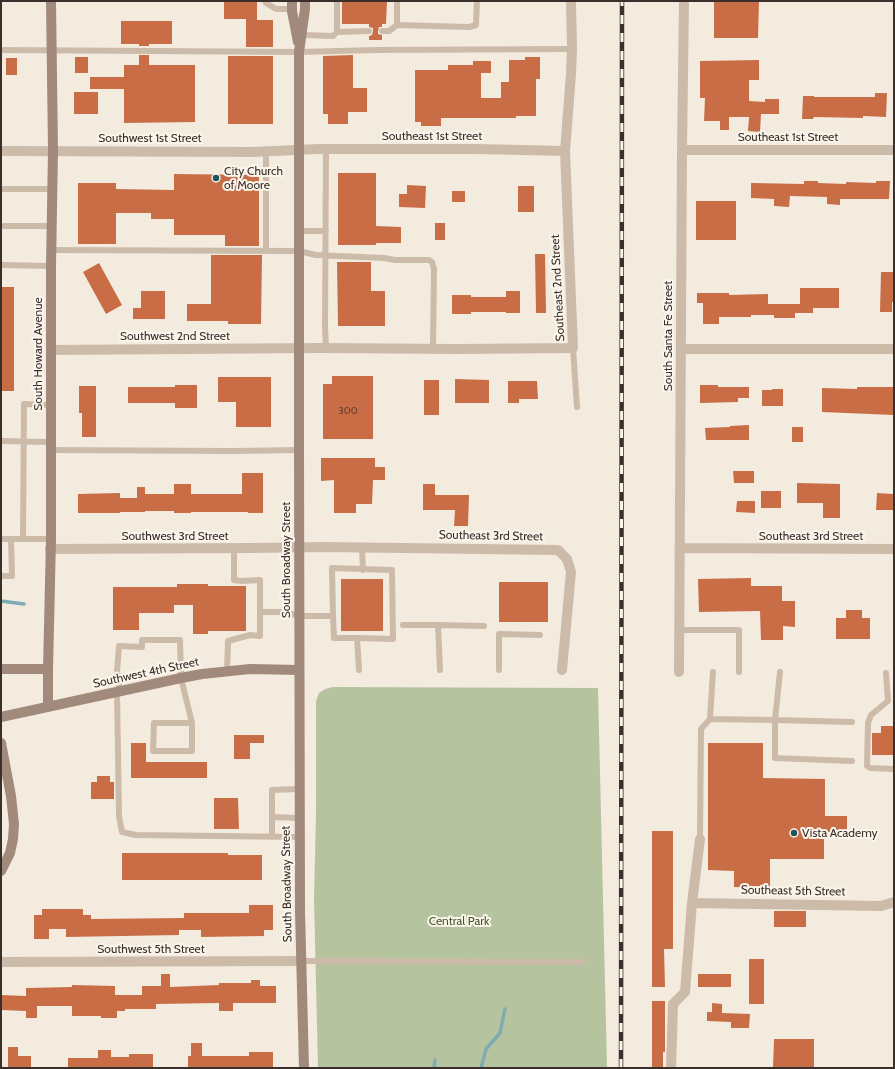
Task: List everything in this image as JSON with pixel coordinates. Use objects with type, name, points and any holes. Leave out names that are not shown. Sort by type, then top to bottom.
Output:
[{"type":"main road","name":"South Howard Avenue","points":[[48,707],[51,544],[51,266],[53,151],[52,1]]},
{"type":"main road","name":"South Broadway Street","points":[[299,52],[306,1]]},
{"type":"main road","name":"South Broadway Street","points":[[292,5],[299,52],[299,836],[304,1068]]},
{"type":"main road","points":[[1,669],[48,669]]},
{"type":"main road","name":"Southwest 4th Street","points":[[1,717],[181,678],[250,669],[299,670]]},
{"type":"main road","points":[[1,743],[11,796],[14,824],[10,853],[1,871]]},
{"type":"street","name":"Southeast 2nd Street","points":[[299,348],[573,348],[565,151],[572,49],[571,1]]},
{"type":"street","name":"South Santa Fe Street","points":[[679,672],[684,1]]},
{"type":"street","name":"Southeast 1st Street","points":[[300,150],[476,149],[565,151]]},
{"type":"street","name":"Southwest 1st Street","points":[[1,151],[300,150]]},
{"type":"street","name":"Southeast 1st Street","points":[[682,150],[894,150]]},
{"type":"street","name":"Southwest 2nd Street","points":[[51,350],[299,348]]},
{"type":"street","points":[[681,349],[894,349]]},
{"type":"street","name":"Southwest 3rd Street","points":[[51,544],[299,548]]},
{"type":"street","name":"Southeast 3rd Street","points":[[299,548],[558,550],[568,559],[571,572],[562,670]]},
{"type":"street","name":"Southeast 3rd Street","points":[[680,548],[894,549]]},
{"type":"street","points":[[672,1068],[673,1004],[685,992],[692,903],[700,839]]},
{"type":"street","name":"Southeast 5th Street","points":[[692,903],[881,906],[894,902]]},
{"type":"street","name":"Southwest 5th Street","points":[[1,962],[302,961]]},
{"type":"lane","points":[[264,1],[276,9],[292,5]]},
{"type":"lane","points":[[336,1],[337,32]]},
{"type":"lane","points":[[397,1],[398,25]]},
{"type":"lane","points":[[382,31],[389,31],[398,25],[469,27],[476,25],[477,1]]},
{"type":"lane","points":[[302,35],[333,36],[337,32],[369,31]]},
{"type":"lane","points":[[1,50],[299,52],[572,49]]},
{"type":"lane","points":[[326,149],[326,348]]},
{"type":"lane","points":[[266,151],[266,251]]},
{"type":"lane","points":[[1,189],[52,189]]},
{"type":"lane","points":[[1,226],[52,226]]},
{"type":"lane","points":[[299,231],[326,231]]},
{"type":"lane","points":[[52,250],[299,251],[316,255],[384,258],[394,260],[429,260],[432,262],[434,269],[433,349]]},
{"type":"lane","points":[[1,265],[51,266]]},
{"type":"lane","points":[[573,348],[577,407]]},
{"type":"lane","points":[[22,539],[24,404],[51,405]]},
{"type":"lane","points":[[1,441],[24,442],[51,446],[233,451],[299,450]]},
{"type":"lane","points":[[1,539],[22,539],[51,544]]},
{"type":"lane","points":[[1,576],[12,576],[11,539]]},
{"type":"lane","points":[[227,671],[228,641],[250,635],[260,636],[260,580],[234,580],[234,548]]},
{"type":"lane","points":[[362,548],[362,570]]},
{"type":"lane","points":[[332,568],[392,570],[393,639],[334,638],[333,616],[332,568]]},
{"type":"lane","points":[[260,612],[284,612],[299,616],[333,616]]},
{"type":"lane","points":[[403,625],[484,626]]},
{"type":"lane","points":[[438,625],[440,670]]},
{"type":"lane","points":[[680,630],[739,630],[739,672]]},
{"type":"lane","points":[[499,670],[499,634],[540,635]]},
{"type":"lane","points":[[357,638],[358,670]]},
{"type":"lane","points":[[192,722],[154,723],[153,751],[192,751],[192,722],[181,678],[180,640],[142,640],[142,647],[119,646],[117,671],[119,691],[119,816],[122,832],[136,835],[299,836]]},
{"type":"lane","points":[[700,839],[701,729],[710,720],[713,672]]},
{"type":"lane","points":[[780,672],[774,720],[774,758],[852,761]]},
{"type":"lane","points":[[886,673],[888,702],[871,715],[868,722],[868,766],[870,768],[894,769]]},
{"type":"lane","points":[[710,720],[852,722]]},
{"type":"lane","points":[[272,836],[272,790],[299,789]]},
{"type":"lane","points":[[272,818],[299,818]]},
{"type":"lane","points":[[302,961],[583,962]]},
{"type":"green space","name":"Central Park","points":[[333,687],[598,688],[607,1068],[318,1068],[314,899],[316,701],[319,693],[325,689]]},
{"type":"building","points":[[224,1],[257,1],[257,20],[273,20],[273,47],[246,47],[246,19],[224,19]]},
{"type":"building","points":[[342,1],[387,1],[386,24],[382,24],[382,27],[379,27],[378,31],[378,34],[382,35],[382,40],[369,40],[369,36],[372,35],[373,28],[369,27],[369,24],[342,24]]},
{"type":"building","points":[[714,1],[759,1],[758,38],[714,38]]},
{"type":"building","points":[[121,21],[172,21],[172,44],[149,44],[149,46],[139,46],[139,44],[121,44]]},
{"type":"building","points":[[139,55],[149,55],[149,65],[195,65],[195,122],[124,123],[124,89],[90,89],[90,77],[124,77],[124,65],[139,65]]},
{"type":"building","points":[[353,55],[353,88],[367,88],[367,112],[348,112],[348,124],[328,124],[328,114],[323,114],[323,56]]},
{"type":"building","points":[[228,56],[273,56],[273,124],[228,124]]},
{"type":"building","points":[[75,57],[88,57],[88,73],[75,73]]},
{"type":"building","points":[[525,57],[540,57],[540,79],[536,79],[536,116],[516,116],[516,118],[441,118],[441,126],[421,126],[421,122],[415,122],[415,70],[448,70],[448,65],[473,65],[473,61],[491,61],[491,73],[481,73],[481,98],[501,98],[501,82],[509,82],[509,60],[525,60]]},
{"type":"building","points":[[6,58],[17,58],[17,75],[6,75]]},
{"type":"building","points":[[759,60],[759,80],[749,80],[749,101],[765,102],[765,99],[779,99],[779,114],[761,114],[760,132],[748,131],[749,117],[729,117],[729,130],[720,130],[720,121],[704,121],[705,98],[700,98],[700,61]]},
{"type":"building","points":[[74,92],[98,92],[98,114],[74,114]]},
{"type":"building","points":[[875,93],[887,93],[886,117],[814,117],[813,119],[802,119],[803,96],[875,97]]},
{"type":"building","points":[[338,173],[376,173],[376,226],[401,227],[401,243],[376,243],[376,245],[338,245]]},
{"type":"building","points":[[174,174],[259,175],[259,246],[225,246],[225,235],[174,235],[174,219],[151,219],[151,213],[116,213],[116,244],[78,244],[78,183],[116,183],[116,189],[174,190]]},
{"type":"building","points":[[804,181],[846,184],[846,182],[876,183],[876,181],[890,181],[889,199],[840,199],[840,205],[827,204],[827,197],[790,196],[789,207],[774,206],[774,199],[751,198],[751,183],[804,184]]},
{"type":"building","points":[[407,185],[426,186],[425,208],[399,207],[399,194],[407,194]]},
{"type":"building","points":[[518,186],[534,186],[534,212],[518,212]]},
{"type":"building","points":[[452,191],[465,191],[465,202],[452,202]]},
{"type":"building","points":[[696,201],[736,201],[736,240],[696,240]]},
{"type":"building","points":[[435,223],[445,223],[445,240],[435,240]]},
{"type":"building","points":[[535,254],[545,254],[546,313],[536,313]]},
{"type":"building","points":[[211,255],[262,255],[261,324],[228,324],[228,321],[187,321],[187,304],[211,304]]},
{"type":"building","points":[[337,262],[371,262],[371,291],[385,291],[385,326],[338,326]]},
{"type":"building","points":[[99,263],[122,305],[106,314],[83,272]]},
{"type":"building","points":[[881,272],[894,272],[894,302],[892,302],[892,312],[880,312]]},
{"type":"building","points":[[1,287],[14,287],[14,391],[1,391]]},
{"type":"building","points":[[800,288],[839,288],[839,308],[813,308],[813,313],[795,313],[795,318],[774,318],[774,315],[719,317],[719,324],[703,324],[703,303],[697,303],[697,293],[729,293],[729,295],[768,294],[768,304],[800,304]]},
{"type":"building","points":[[141,291],[165,291],[165,319],[133,319],[133,308],[141,308]]},
{"type":"building","points":[[506,291],[520,291],[520,313],[471,312],[471,314],[452,314],[452,295],[471,295],[471,297],[506,297]]},
{"type":"building","points":[[332,376],[373,376],[373,439],[323,439],[323,384],[332,384]]},
{"type":"building","points":[[218,377],[271,377],[271,427],[236,427],[236,402],[218,402]]},
{"type":"building","points":[[455,379],[489,380],[489,403],[455,403]]},
{"type":"building","points":[[424,380],[439,380],[439,415],[424,415]]},
{"type":"building","points":[[508,381],[537,381],[538,399],[519,399],[519,403],[508,403]]},
{"type":"building","points":[[175,385],[197,385],[197,408],[175,408],[175,403],[128,403],[128,387],[175,387]]},
{"type":"building","points":[[700,385],[718,385],[718,387],[749,387],[749,398],[738,398],[738,402],[700,403]]},
{"type":"building","points":[[79,386],[96,386],[96,437],[82,437],[82,413],[79,413]]},
{"type":"building","points":[[857,387],[894,387],[894,415],[822,412],[822,388],[857,389]]},
{"type":"building","points":[[783,389],[783,406],[762,406],[762,390]]},
{"type":"building","points":[[749,425],[749,440],[706,440],[705,428]]},
{"type":"building","points":[[792,427],[803,427],[803,442],[792,442]]},
{"type":"building","points":[[321,458],[375,458],[375,467],[385,467],[385,480],[373,480],[372,504],[356,504],[356,513],[334,513],[334,480],[321,481]]},
{"type":"building","points":[[733,471],[754,471],[754,483],[734,483]]},
{"type":"building","points":[[242,473],[263,473],[263,513],[174,513],[174,511],[145,511],[120,513],[78,513],[78,494],[120,493],[120,498],[137,498],[137,487],[145,487],[145,494],[174,494],[174,484],[191,484],[191,494],[242,494]]},
{"type":"building","points":[[797,483],[840,484],[840,518],[823,518],[823,503],[797,503]]},
{"type":"building","points":[[423,484],[435,484],[435,495],[469,495],[468,526],[454,526],[455,510],[423,510]]},
{"type":"building","points":[[761,491],[781,491],[781,508],[761,508]]},
{"type":"building","points":[[877,493],[893,494],[893,510],[876,510]]},
{"type":"building","points":[[737,501],[755,501],[755,513],[736,512]]},
{"type":"building","points":[[751,578],[751,586],[782,586],[782,601],[795,601],[795,627],[783,626],[783,640],[761,640],[760,611],[699,612],[698,579]]},
{"type":"building","points":[[341,579],[383,579],[383,631],[341,631]]},
{"type":"building","points":[[499,582],[548,582],[548,622],[499,622]]},
{"type":"building","points":[[177,584],[246,586],[246,631],[208,631],[208,634],[193,634],[193,605],[174,605],[174,613],[139,613],[139,630],[113,630],[113,587],[177,587]]},
{"type":"building","points":[[846,610],[862,610],[862,618],[870,618],[870,639],[836,639],[836,618],[846,618]]},
{"type":"building","points":[[881,726],[894,726],[894,755],[872,755],[872,733],[881,733]]},
{"type":"building","points":[[234,735],[264,735],[264,743],[250,743],[250,759],[234,759]]},
{"type":"building","points":[[131,743],[146,743],[146,762],[207,762],[207,778],[131,778]]},
{"type":"building","points":[[708,743],[763,743],[763,778],[825,779],[825,816],[847,816],[847,832],[824,832],[824,859],[770,859],[770,888],[734,887],[734,871],[708,870]]},
{"type":"building","points":[[97,776],[110,776],[110,782],[114,782],[114,799],[91,799],[91,782],[97,782]]},
{"type":"building","points":[[214,798],[238,798],[239,829],[214,829]]},
{"type":"building","points":[[652,831],[673,831],[673,949],[664,949],[665,987],[652,987]]},
{"type":"building","points":[[122,853],[228,853],[228,855],[262,855],[262,880],[122,880]]},
{"type":"building","points":[[249,905],[273,905],[273,930],[264,930],[264,936],[201,937],[201,930],[179,930],[179,935],[66,937],[66,929],[49,929],[49,939],[34,939],[34,915],[42,915],[42,909],[83,909],[83,915],[91,915],[91,919],[184,918],[184,913],[249,913]]},
{"type":"building","points":[[774,911],[806,911],[806,927],[774,927]]},
{"type":"building","points":[[749,959],[764,959],[764,1004],[749,1004]]},
{"type":"building","points":[[161,974],[170,974],[170,987],[219,985],[219,983],[251,983],[251,980],[260,980],[260,986],[276,986],[276,1003],[233,1003],[233,1011],[219,1011],[219,1003],[156,1004],[156,1009],[125,1009],[125,1011],[117,1011],[117,1018],[101,1018],[101,1016],[72,1016],[72,1006],[37,1006],[37,1018],[26,1018],[26,1011],[1,1010],[1,995],[26,996],[26,988],[72,987],[72,985],[115,986],[115,995],[142,995],[142,986],[161,986]]},
{"type":"building","points":[[698,974],[731,974],[731,987],[698,987]]},
{"type":"building","points":[[652,1001],[665,1001],[665,1052],[663,1052],[663,1068],[652,1068]]},
{"type":"building","points":[[712,1003],[722,1004],[722,1013],[750,1014],[749,1028],[731,1028],[731,1022],[707,1021],[707,1012],[712,1012]]},
{"type":"building","points":[[774,1039],[814,1039],[814,1068],[773,1068]]},
{"type":"building","points":[[191,1043],[202,1043],[202,1056],[249,1056],[249,1052],[273,1052],[273,1068],[188,1068],[188,1056],[191,1056]]},
{"type":"building","points":[[8,1047],[18,1047],[18,1056],[31,1056],[31,1068],[8,1068]]},
{"type":"building","points":[[98,1050],[111,1050],[111,1057],[129,1057],[129,1054],[153,1054],[153,1068],[68,1068],[68,1058],[98,1058]]},
{"type":"waterway","points":[[1,601],[24,604]]},
{"type":"waterway","points":[[481,1068],[486,1049],[500,1033],[505,1009]]},
{"type":"waterway","points":[[434,1068],[435,1060]]},
{"type":"railway","points":[[621,1068],[622,1]]},
{"type":"place","name":"City Church of Moore","points":[[216,178]]},
{"type":"place","name":"Vista Academy","points":[[794,833]]}]
